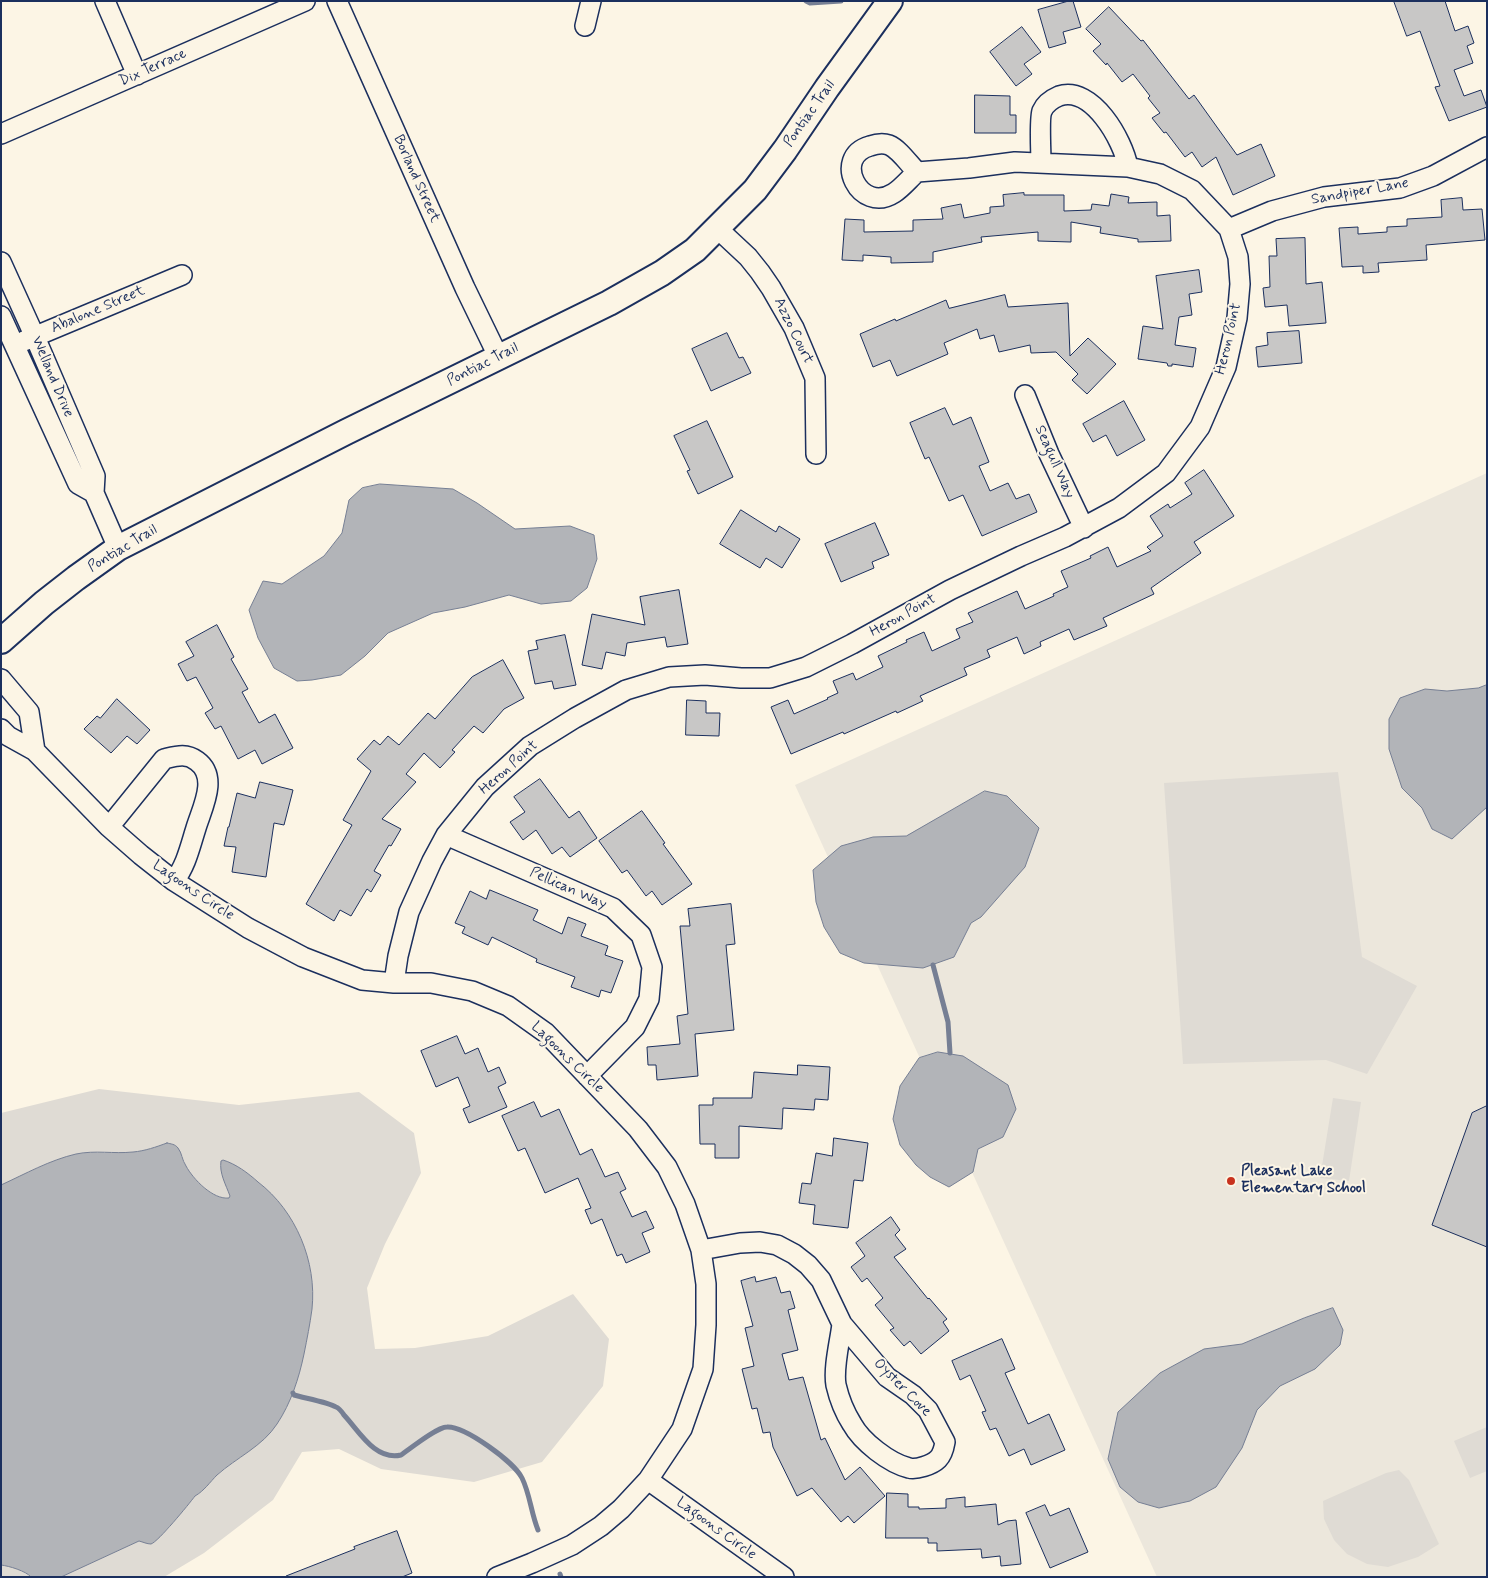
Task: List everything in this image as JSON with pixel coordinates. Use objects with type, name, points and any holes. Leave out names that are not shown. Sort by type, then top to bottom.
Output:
[{"type":"main road","name":"Pontiac Trail","points":[[1,641],[44,603],[118,548],[608,302],[662,273],[695,250],[755,190],[890,1]]},
{"type":"street","points":[[105,1],[137,75]]},
{"type":"street","name":"Dix Terrace","points":[[1,134],[305,1]]},
{"type":"street","name":"Borland Street","points":[[337,1],[465,288],[498,356]]},
{"type":"street","points":[[585,26],[591,1]]},
{"type":"street","points":[[1041,162],[1041,112],[1048,102],[1056,97],[1067,94],[1076,95],[1095,108],[1112,129],[1125,154],[1128,167]]},
{"type":"street","name":"Sandpiper Lane","points":[[1229,229],[1272,211],[1324,197],[1400,188],[1433,176],[1487,147]]},
{"type":"street","name":"Heron Point","points":[[394,983],[398,956],[409,912],[432,860],[446,835],[485,787],[530,746],[575,718],[626,690],[669,677],[705,675],[770,678],[806,667],[950,590],[1084,528],[1119,508],[1166,473],[1200,427],[1226,367],[1237,318],[1240,284],[1238,257],[1229,229],[1192,190],[1160,174],[1128,167],[1015,162],[917,172]]},
{"type":"street","name":"Azzo Court","points":[[718,229],[748,257],[760,272],[772,288],[794,328],[815,378],[816,454]]},
{"type":"street","name":"Welland Drive","points":[[1,262],[95,476],[94,493],[118,548]]},
{"type":"street","name":"Abalone Street","points":[[15,345],[182,275]]},
{"type":"street","name":"Welland Drive","points":[[1,316],[78,484],[94,493]]},
{"type":"street","name":"Seagull Way","points":[[1025,395],[1049,454],[1084,528]]},
{"type":"street","points":[[1,679],[29,712],[35,750]]},
{"type":"street","name":"Lagoons Circle","points":[[1,729],[8,736],[35,750],[109,827],[141,855],[174,881],[248,928],[303,957],[362,980],[394,983],[431,983],[472,991],[508,1006],[546,1033],[638,1129],[667,1167],[685,1204],[701,1250],[706,1284],[703,1369],[682,1429],[648,1480],[621,1509],[601,1526],[572,1545],[497,1577]]},
{"type":"street","points":[[109,827],[164,759],[176,756],[190,756],[203,766],[208,777],[204,801],[183,871],[174,881]]},
{"type":"street","name":"Pellican Way","points":[[446,835],[613,908],[641,935],[652,967],[648,1000],[635,1027],[587,1076]]},
{"type":"street","name":"Oyster Cove","points":[[701,1250],[740,1243],[760,1242],[777,1245],[794,1254],[808,1265],[821,1280],[842,1324],[887,1376],[913,1395],[928,1410],[945,1442],[938,1459],[927,1465],[911,1468],[898,1464],[869,1445],[852,1424],[836,1384],[837,1357],[842,1324]]},
{"type":"street","name":"Lagoons Circle","points":[[648,1480],[784,1577]]},
{"type":"shaded area","name":"Pleasant Lake Elementary School","points":[[1487,473],[1487,1577],[1157,1577],[795,785]]},
{"type":"shaded area","points":[[380,484],[453,489],[515,529],[570,526],[594,535],[597,559],[587,588],[571,601],[541,604],[509,595],[465,607],[433,613],[388,633],[365,656],[341,675],[297,681],[274,668],[258,638],[249,610],[263,581],[282,584],[324,556],[342,533],[349,500],[362,488]]},
{"type":"shaded area","points":[[1487,685],[1487,807],[1452,839],[1432,829],[1422,808],[1402,788],[1389,749],[1389,719],[1400,698],[1425,689],[1447,691],[1478,688]]},
{"type":"shaded area","points":[[1338,772],[1362,957],[1417,986],[1367,1074],[1326,1060],[1183,1064],[1164,783]]},
{"type":"shaded area","points":[[985,791],[1007,796],[1039,828],[1025,867],[981,917],[971,923],[954,957],[923,968],[864,963],[840,953],[824,927],[816,902],[813,870],[841,846],[873,837],[906,836]]},
{"type":"shaded area","points":[[938,1052],[963,1056],[1008,1085],[1016,1109],[1003,1137],[978,1149],[973,1172],[949,1187],[930,1177],[916,1165],[900,1145],[893,1119],[900,1086],[919,1058]]},
{"type":"shaded area","points":[[99,1089],[239,1105],[359,1092],[414,1133],[421,1173],[385,1244],[367,1288],[375,1349],[415,1348],[488,1336],[573,1294],[609,1339],[603,1386],[542,1462],[474,1482],[381,1469],[339,1449],[302,1452],[273,1500],[204,1553],[164,1577],[61,1577],[139,1541],[149,1544],[168,1529],[195,1496],[217,1475],[271,1432],[286,1408],[297,1381],[312,1309],[311,1273],[301,1239],[293,1223],[283,1207],[271,1194],[246,1172],[223,1160],[220,1165],[229,1198],[217,1196],[204,1188],[186,1167],[180,1152],[167,1143],[137,1151],[76,1154],[47,1164],[1,1185],[1,1113]]},
{"type":"shaded area","points":[[1333,1098],[1361,1102],[1349,1181],[1320,1178]]},
{"type":"shaded area","points":[[167,1143],[178,1148],[189,1171],[210,1192],[223,1198],[229,1198],[230,1196],[221,1170],[221,1161],[223,1160],[246,1172],[271,1194],[283,1207],[293,1223],[307,1256],[313,1291],[309,1326],[297,1381],[286,1408],[271,1432],[217,1475],[195,1496],[155,1542],[151,1544],[139,1541],[61,1577],[31,1577],[21,1571],[1,1565],[1,1185],[47,1164],[76,1154],[137,1151]]},
{"type":"shaded area","points":[[1333,1308],[1343,1330],[1340,1345],[1315,1369],[1280,1386],[1257,1410],[1242,1448],[1216,1487],[1190,1501],[1159,1508],[1138,1502],[1120,1487],[1108,1459],[1118,1412],[1160,1373],[1204,1349],[1242,1344]]},
{"type":"shaded area","points":[[1487,1427],[1487,1471],[1470,1478],[1454,1441]]},
{"type":"shaded area","points":[[1399,1470],[1409,1480],[1439,1544],[1418,1557],[1388,1567],[1367,1564],[1347,1554],[1334,1540],[1324,1519],[1323,1501],[1386,1473]]},
{"type":"shaded area","points":[[1,1565],[21,1571],[31,1577],[1,1577]]},
{"type":"building","points":[[1073,1],[1081,27],[1063,32],[1066,43],[1049,48],[1038,10]]},
{"type":"building","points":[[1394,1],[1445,1],[1455,31],[1468,26],[1474,43],[1467,46],[1473,63],[1454,70],[1464,96],[1481,90],[1487,107],[1449,121],[1435,87],[1440,86],[1420,31],[1407,36]]},
{"type":"building","points":[[1109,7],[1141,41],[1143,40],[1189,99],[1194,95],[1237,155],[1261,144],[1275,176],[1233,195],[1216,157],[1202,167],[1192,152],[1185,157],[1166,132],[1164,133],[1152,118],[1160,113],[1133,74],[1122,82],[1107,63],[1106,65],[1093,51],[1101,44],[1086,29]]},
{"type":"building","points":[[1022,27],[1041,52],[1024,64],[1032,74],[1016,86],[990,52]]},
{"type":"building","points":[[975,95],[1010,96],[1010,115],[1016,115],[1016,133],[975,133]]},
{"type":"building","points":[[1024,193],[1024,195],[1064,195],[1064,211],[1091,210],[1092,204],[1109,206],[1111,194],[1129,197],[1128,203],[1157,202],[1157,216],[1170,215],[1171,241],[1138,242],[1138,239],[1100,233],[1101,227],[1071,222],[1071,242],[1038,241],[1038,232],[981,237],[982,242],[933,252],[933,262],[891,263],[891,257],[863,255],[863,261],[842,260],[845,219],[864,220],[864,232],[913,231],[913,220],[943,219],[941,208],[961,204],[964,218],[990,213],[990,207],[1004,206],[1003,195]]},
{"type":"building","points":[[1462,198],[1463,210],[1482,209],[1485,240],[1426,245],[1427,260],[1378,263],[1379,272],[1363,273],[1363,266],[1342,267],[1339,228],[1358,227],[1358,234],[1387,232],[1387,227],[1407,226],[1407,219],[1442,217],[1441,200]]},
{"type":"building","points":[[1305,238],[1306,284],[1322,282],[1326,323],[1289,326],[1287,305],[1265,307],[1263,288],[1270,287],[1269,256],[1277,256],[1276,239]]},
{"type":"building","points":[[1199,270],[1202,292],[1189,294],[1192,315],[1179,317],[1175,345],[1196,348],[1193,367],[1172,364],[1172,366],[1168,366],[1167,363],[1138,359],[1143,326],[1163,329],[1156,276]]},
{"type":"building","points":[[1005,295],[1008,307],[1068,303],[1070,356],[1088,338],[1116,364],[1087,394],[1072,380],[1078,374],[1056,352],[1031,353],[1030,345],[999,352],[994,335],[980,339],[977,329],[944,343],[948,354],[897,376],[890,360],[873,367],[860,334],[946,300],[949,308]]},
{"type":"building","points":[[1299,331],[1302,363],[1258,367],[1256,347],[1268,345],[1267,333]]},
{"type":"building","points":[[727,333],[739,358],[743,357],[751,373],[711,391],[692,349]]},
{"type":"building","points":[[1124,401],[1145,440],[1117,456],[1106,435],[1093,442],[1083,424]]},
{"type":"building","points":[[945,408],[953,425],[971,417],[989,462],[979,466],[990,491],[1008,483],[1016,499],[1029,494],[1037,512],[982,536],[963,495],[949,501],[929,457],[925,459],[910,423]]},
{"type":"building","points":[[707,421],[733,477],[698,494],[687,471],[690,470],[674,436]]},
{"type":"building","points":[[1204,470],[1234,516],[1194,542],[1201,553],[1151,588],[1154,594],[1103,618],[1107,626],[1074,640],[1069,629],[1040,642],[1041,646],[1024,654],[1017,637],[987,650],[990,657],[964,668],[967,675],[920,696],[923,701],[791,754],[771,707],[788,700],[794,714],[828,699],[838,693],[833,681],[853,673],[856,680],[883,667],[878,656],[924,632],[932,651],[960,638],[956,629],[973,622],[968,613],[1017,591],[1025,609],[1054,596],[1053,594],[1068,587],[1061,571],[1091,558],[1090,556],[1108,547],[1117,567],[1151,551],[1147,547],[1163,536],[1150,516],[1168,504],[1170,508],[1192,494],[1185,483]]},
{"type":"building","points":[[741,510],[776,532],[779,526],[800,539],[782,568],[766,558],[760,568],[720,544]]},
{"type":"building","points":[[875,523],[889,555],[872,562],[874,568],[841,582],[825,544]]},
{"type":"building","points":[[679,590],[688,644],[667,647],[665,637],[627,643],[625,656],[606,652],[602,669],[582,665],[592,614],[645,625],[640,597]]},
{"type":"building","points":[[217,625],[234,657],[231,659],[248,689],[242,692],[259,723],[275,714],[293,748],[262,764],[255,750],[238,759],[221,726],[215,729],[205,713],[213,708],[196,677],[187,681],[178,664],[194,656],[186,642]]},
{"type":"building","points":[[565,635],[576,685],[554,689],[552,681],[535,684],[528,651],[538,649],[536,641]]},
{"type":"building","points":[[503,660],[524,698],[504,709],[483,733],[474,726],[452,750],[455,752],[440,768],[424,753],[406,774],[416,782],[382,819],[401,829],[374,871],[381,875],[371,892],[367,889],[351,916],[340,910],[334,921],[306,904],[352,825],[343,820],[371,771],[357,759],[374,740],[380,745],[388,736],[399,745],[428,713],[435,719],[472,677]]},
{"type":"building","points":[[117,699],[150,730],[137,744],[127,736],[111,753],[84,729],[97,716],[100,718]]},
{"type":"building","points":[[687,700],[706,701],[706,713],[720,713],[719,736],[686,735]]},
{"type":"building","points":[[540,779],[569,818],[579,811],[597,838],[570,857],[562,847],[552,854],[536,830],[523,840],[510,822],[525,812],[514,797]]},
{"type":"building","points":[[260,782],[293,790],[284,825],[274,823],[266,877],[232,872],[236,847],[224,846],[237,793],[255,798]]},
{"type":"building","points":[[642,811],[692,884],[662,905],[652,891],[646,896],[627,870],[622,873],[599,841]]},
{"type":"building","points":[[490,890],[538,910],[533,920],[562,934],[568,917],[586,924],[581,936],[608,946],[605,955],[623,961],[611,993],[601,990],[599,997],[571,987],[575,977],[536,962],[537,959],[492,937],[488,945],[462,933],[465,927],[455,923],[470,891],[486,899]]},
{"type":"building","points":[[731,904],[735,944],[726,945],[734,1030],[695,1034],[698,1076],[657,1080],[656,1065],[648,1065],[647,1047],[680,1044],[677,1016],[688,1014],[680,926],[690,926],[688,909]]},
{"type":"building","points":[[457,1036],[465,1054],[478,1048],[488,1072],[499,1067],[506,1083],[498,1087],[507,1107],[469,1123],[463,1109],[470,1106],[458,1077],[436,1087],[421,1051]]},
{"type":"building","points":[[798,1065],[830,1067],[828,1100],[815,1099],[814,1110],[783,1108],[782,1129],[739,1126],[739,1158],[715,1158],[715,1144],[700,1144],[699,1105],[713,1105],[713,1098],[752,1098],[754,1072],[797,1075]]},
{"type":"building","points":[[534,1102],[541,1117],[559,1109],[580,1155],[592,1149],[605,1177],[618,1172],[626,1189],[620,1192],[632,1217],[646,1211],[654,1228],[642,1233],[650,1252],[626,1263],[622,1254],[617,1256],[602,1219],[591,1224],[585,1210],[591,1208],[578,1178],[545,1193],[525,1148],[518,1151],[502,1116]]},
{"type":"building","points":[[1487,1106],[1487,1247],[1432,1225],[1472,1113]]},
{"type":"building","points":[[834,1138],[868,1143],[863,1181],[854,1180],[848,1228],[813,1224],[815,1205],[799,1203],[802,1183],[811,1184],[816,1153],[832,1156]]},
{"type":"building","points":[[891,1217],[900,1230],[895,1235],[906,1249],[894,1257],[947,1319],[943,1322],[949,1331],[921,1354],[910,1341],[904,1346],[890,1330],[894,1328],[875,1305],[883,1298],[867,1278],[862,1282],[851,1267],[865,1256],[856,1243]]},
{"type":"building","points":[[755,1277],[756,1282],[776,1277],[781,1293],[790,1291],[795,1308],[788,1310],[798,1350],[782,1354],[789,1380],[803,1377],[821,1440],[825,1438],[845,1480],[860,1467],[885,1496],[854,1523],[848,1516],[841,1522],[812,1488],[797,1496],[773,1447],[770,1432],[763,1433],[757,1408],[752,1409],[742,1369],[754,1366],[745,1328],[753,1326],[741,1281]]},
{"type":"building","points":[[1002,1339],[1015,1369],[1005,1373],[1028,1424],[1049,1414],[1065,1450],[1031,1465],[1024,1449],[1009,1456],[996,1428],[990,1430],[982,1412],[986,1411],[970,1375],[960,1380],[952,1361]]},
{"type":"building","points":[[887,1493],[908,1494],[908,1507],[919,1507],[919,1509],[946,1508],[946,1499],[965,1497],[965,1507],[996,1504],[998,1525],[1016,1520],[1021,1564],[1001,1566],[1000,1556],[982,1558],[981,1549],[937,1551],[937,1543],[928,1543],[928,1538],[886,1538]]},
{"type":"building","points":[[1045,1505],[1050,1516],[1069,1508],[1088,1552],[1050,1568],[1026,1513]]},
{"type":"building","points":[[397,1531],[412,1573],[402,1577],[286,1577],[355,1549],[354,1547]]},
{"type":"waterway","points":[[806,1],[810,3],[841,1]]},
{"type":"waterway","points":[[933,965],[948,1022],[950,1053]]},
{"type":"waterway","points":[[293,1393],[294,1395],[332,1405],[340,1410],[368,1443],[383,1454],[401,1455],[431,1434],[447,1427],[455,1428],[477,1438],[500,1455],[522,1478],[538,1530]]},
{"type":"place","name":"Pleasant Lake Elementary School","points":[[1231,1181]]}]
